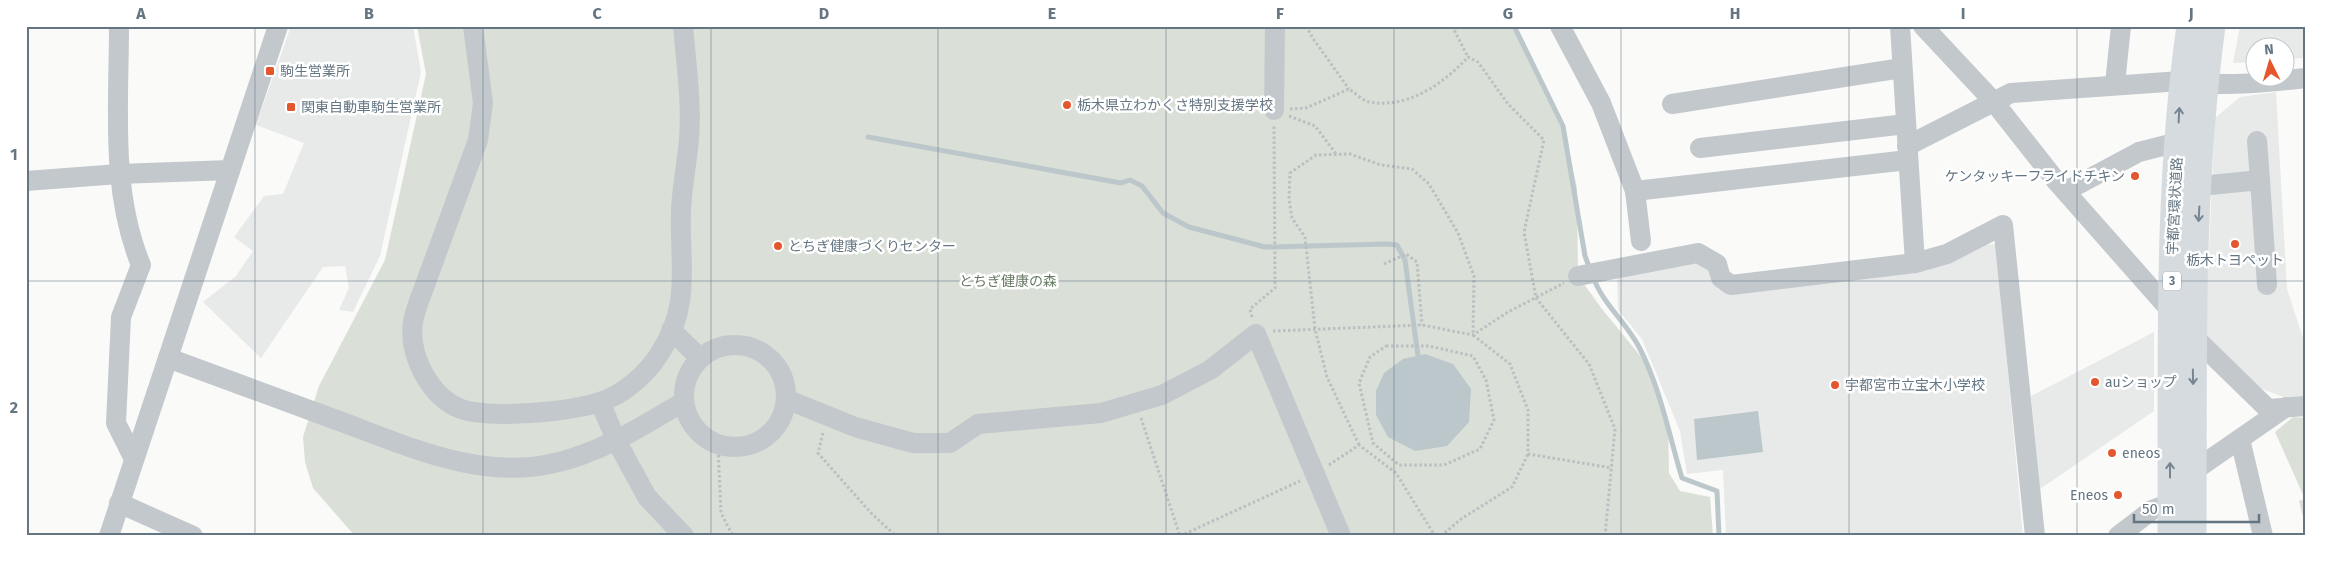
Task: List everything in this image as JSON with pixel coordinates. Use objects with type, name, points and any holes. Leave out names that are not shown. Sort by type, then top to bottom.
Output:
[{"type":"main road","name":"宇都宮環状道路","points":[[2189,26],[2200,186],[2193,336],[2194,536]]},
{"type":"main road","name":"宇都宮環状道路","points":[[2170,536],[2171,308],[2178,142],[2193,82],[2213,26]]},
{"type":"street","points":[[119,26],[119,174],[130,239],[141,265],[121,317],[116,423],[134,459]]},
{"type":"street","points":[[109,536],[278,26]]},
{"type":"street","points":[[473,26],[483,103],[478,140],[412,323],[413,341],[418,363],[432,386],[446,401],[462,409],[501,414],[565,408],[600,402],[624,390],[645,373],[661,353],[671,330],[683,288],[681,196],[689,140],[689,109],[683,26]]},
{"type":"street","points":[[1274,110],[1275,26]]},
{"type":"street","points":[[1560,26],[1601,103],[1635,191],[1641,241]]},
{"type":"street","points":[[1900,26],[1915,263]]},
{"type":"street","points":[[1923,26],[1994,102],[2066,191],[2171,308],[2193,336],[2268,409],[2306,406]]},
{"type":"street","points":[[2115,84],[2121,26]]},
{"type":"street","points":[[1672,104],[1902,68]]},
{"type":"street","points":[[1635,191],[1907,153],[2011,93],[2115,84],[2262,83],[2306,78]]},
{"type":"street","points":[[1700,148],[1906,124]]},
{"type":"street","points":[[2257,141],[2267,285]]},
{"type":"street","points":[[2066,191],[2139,152],[2178,142]]},
{"type":"street","points":[[26,181],[119,174],[230,170]]},
{"type":"street","points":[[2200,186],[2260,180]]},
{"type":"street","points":[[1578,276],[1698,253],[1717,264],[1722,278],[1731,285],[1915,263],[1946,254],[2003,224],[2035,536]]},
{"type":"street","points":[[671,330],[700,358]]},
{"type":"street","points":[[786,399],[855,427],[913,443],[950,443],[978,424],[1101,413],[1162,396],[1210,370],[1262,332],[1340,536]]},
{"type":"street","points":[[731,344],[756,349],[764,353],[778,367],[783,376],[786,399],[780,419],[764,438],[750,445],[739,447],[718,445],[709,441],[689,420],[684,402],[685,382],[693,365],[700,358],[714,349],[731,344]]},
{"type":"street","points":[[168,358],[432,454],[479,466],[512,468],[549,464],[617,442],[684,402]]},
{"type":"street","points":[[600,402],[617,442],[647,497],[684,536]]},
{"type":"street","points":[[2195,470],[2286,407]]},
{"type":"street","points":[[2240,439],[2263,536]]},
{"type":"street","points":[[2118,536],[2152,510],[2170,502]]},
{"type":"street","points":[[119,503],[193,536]]},
{"type":"path","points":[[1306,26],[1349,89],[1367,102],[1400,102],[1448,78],[1468,57]]},
{"type":"path","points":[[1452,26],[1468,57],[1478,62],[1508,104],[1544,140],[1524,232],[1536,298],[1588,364],[1615,429],[1605,536]]},
{"type":"path","points":[[1274,110],[1306,108],[1349,89]]},
{"type":"path","points":[[1274,110],[1315,126],[1336,154]]},
{"type":"path","points":[[1274,110],[1275,288],[1250,309],[1262,332],[1422,325],[1473,335],[1510,364],[1528,410],[1528,454],[1512,487],[1462,519],[1441,536]]},
{"type":"path","points":[[1435,536],[1396,473],[1359,445],[1328,377],[1315,329],[1305,237],[1292,218],[1289,199],[1290,173],[1316,154],[1350,154],[1381,165],[1412,169],[1429,184],[1458,233],[1474,276],[1473,335]]},
{"type":"path","points":[[1384,264],[1406,254],[1417,262],[1422,325]]},
{"type":"path","points":[[1473,335],[1578,276]]},
{"type":"path","points":[[1386,346],[1429,346],[1473,356],[1486,380],[1494,420],[1480,449],[1444,465],[1399,465],[1373,443],[1367,422],[1359,383],[1370,357],[1386,346]]},
{"type":"path","points":[[1136,403],[1180,536],[1315,474],[1359,445]]},
{"type":"path","points":[[827,416],[818,453],[871,513],[896,536]]},
{"type":"path","points":[[718,445],[721,513],[733,536]]},
{"type":"path","points":[[1528,454],[1612,468]]},
{"type":"shaded area","name":"関東自動車駒生営業所","points":[[291,26],[413,26],[421,72],[380,256],[353,312],[339,310],[349,288],[345,266],[323,267],[261,358],[203,302],[236,276],[253,251],[234,237],[264,196],[283,194],[304,143],[256,125]]},
{"type":"shaded area","points":[[2240,26],[2306,26],[2306,58],[2294,59],[2294,38],[2244,38],[2244,62],[2233,63]]},
{"type":"shaded area","points":[[2276,92],[2287,289],[2306,347],[2306,399],[2289,399],[2262,389],[2205,338],[2215,118],[2240,97]]},
{"type":"shaded area","name":"宇都宮市立宝木小学校","points":[[1996,244],[2023,536],[1726,536],[1723,470],[1687,474],[1680,431],[1642,339],[1618,310],[1617,276],[1693,261],[1707,267],[1714,277],[1717,288],[1728,294],[1901,273],[1949,264],[1981,245]]},
{"type":"shaded area","name":"auショップ","points":[[2154,332],[2154,411],[2040,489],[2031,396]]},
{"type":"shaded area","points":[[1425,354],[1453,364],[1471,389],[1469,422],[1447,446],[1415,451],[1388,437],[1376,415],[1376,391],[1384,373],[1403,359]]},
{"type":"shaded area","points":[[1758,411],[1763,452],[1697,460],[1694,419]]},
{"type":"green space","name":"とちぎ健康の森","points":[[417,26],[1514,26],[1563,126],[1577,188],[1578,276],[1642,358],[1668,418],[1669,473],[1680,491],[1710,497],[1713,536],[355,536],[313,488],[305,462],[303,437],[319,386],[385,260],[426,74]]},
{"type":"green space","points":[[2293,417],[2306,418],[2306,528],[2299,501],[2305,499],[2275,432]]},
{"type":"waterway","points":[[1514,26],[1563,126],[1585,256],[1590,269]]},
{"type":"waterway","points":[[868,137],[1121,183],[1130,180],[1142,186],[1163,213],[1189,227],[1265,247],[1397,245],[1405,260],[1418,356]]},
{"type":"waterway","points":[[1593,277],[1603,296],[1634,338],[1646,362],[1653,378],[1682,478],[1717,491],[1719,536]]},
{"type":"place","name":"駒生営業所","points":[[270,71]]},
{"type":"place","name":"栃木県立わかくさ特別支援学校","points":[[1067,105]]},
{"type":"place","name":"関東自動車駒生営業所","points":[[291,107]]},
{"type":"place","name":"ケンタッキーフライドチキン","points":[[2135,176]]},
{"type":"place","name":"栃木トヨペット","points":[[2235,244]]},
{"type":"place","name":"とちぎ健康づくりセンター","points":[[778,246]]},
{"type":"place","name":"auショップ","points":[[2095,382]]},
{"type":"place","name":"宇都宮市立宝木小学校","points":[[1835,385]]},
{"type":"place","name":"eneos","points":[[2112,453]]},
{"type":"place","name":"Eneos","points":[[2118,495]]}]
